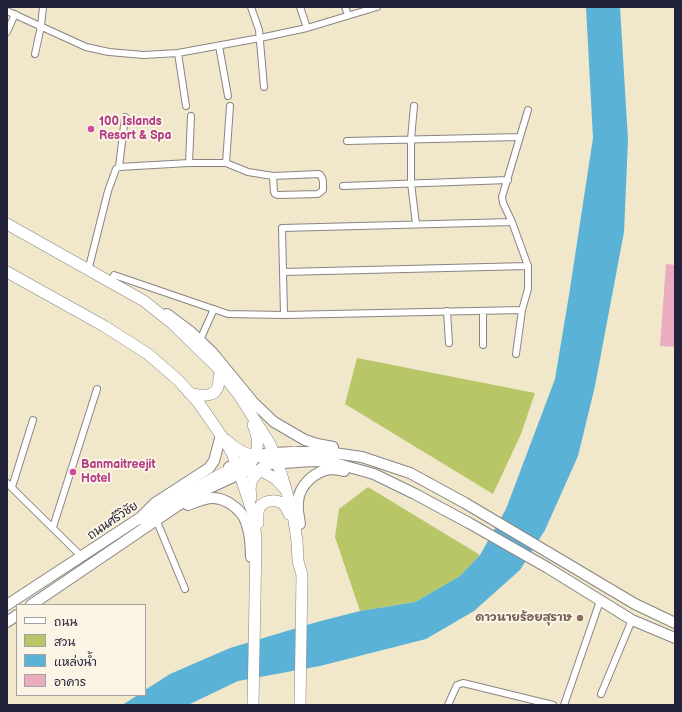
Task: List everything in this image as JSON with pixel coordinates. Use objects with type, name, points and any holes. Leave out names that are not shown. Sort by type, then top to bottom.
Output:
[{"type":"highway","points":[[7,224],[88,271],[144,301],[173,324],[217,367],[240,395],[267,439],[250,488],[258,523],[261,546],[260,573],[255,584]]},
{"type":"highway","points":[[7,272],[104,326],[148,354],[164,367],[198,402],[232,453],[257,465],[287,493]]},
{"type":"highway","points":[[136,297],[179,335],[219,377],[238,400],[254,427],[258,439],[258,450],[251,464],[257,465],[264,472],[276,479],[287,493],[298,546],[298,561],[302,574],[300,705]]},
{"type":"highway","points":[[190,393],[206,396],[211,394],[216,391],[219,385],[219,377]]},
{"type":"highway","points":[[221,435],[230,444],[255,456]]},
{"type":"highway","points":[[141,524],[185,494],[228,471],[257,465],[279,455],[295,452]]},
{"type":"highway","points":[[253,705],[256,541],[254,517],[257,465],[255,456]]},
{"type":"highway","points":[[258,523],[258,509],[260,506],[266,502],[278,501],[285,506],[288,512],[293,535],[298,546]]},
{"type":"main road","points":[[136,297],[156,305],[191,332],[212,352],[253,402],[267,416],[284,428],[317,444],[361,452],[392,464],[465,503],[635,604],[675,623]]},
{"type":"main road","points":[[141,524],[155,503],[209,468],[214,461],[221,435]]},
{"type":"main road","points":[[295,452],[327,452],[362,457],[410,473]]},
{"type":"main road","points":[[257,465],[312,461],[339,464],[374,474],[469,523],[548,568],[632,620],[675,638]]},
{"type":"main road","points":[[302,574],[302,540],[298,502],[304,485],[318,473],[333,469],[363,475],[376,479],[410,497],[442,508]]},
{"type":"main road","points":[[141,524],[158,524],[176,512],[199,500],[213,498],[226,501],[241,513],[246,522],[255,584]]},
{"type":"main road","name":"ถนนศรีวิชัย","points":[[7,605],[116,534],[141,524]]},
{"type":"main road","name":"ถนนศรีวิชัย","points":[[32,604],[122,544],[141,524]]},
{"type":"main road","points":[[7,622],[16,616]]},
{"type":"street","points":[[35,54],[41,26],[43,7]]},
{"type":"street","points":[[251,7],[259,30],[264,87]]},
{"type":"street","points":[[300,7],[306,28]]},
{"type":"street","points":[[345,7],[348,15]]},
{"type":"street","points":[[7,32],[11,11],[86,47],[109,52],[144,55],[178,53],[306,28],[377,7]]},
{"type":"street","points":[[219,46],[228,96]]},
{"type":"street","points":[[178,53],[186,106]]},
{"type":"street","points":[[226,163],[230,106]]},
{"type":"street","points":[[414,106],[411,139],[411,183],[416,224]]},
{"type":"street","points":[[516,354],[522,310],[528,289],[528,266],[502,197],[528,110]]},
{"type":"street","points":[[189,164],[190,116]]},
{"type":"street","points":[[88,271],[108,191],[116,169],[119,167],[125,117]]},
{"type":"street","points":[[347,141],[520,137]]},
{"type":"street","points":[[119,167],[226,163],[248,172],[273,176],[319,174],[322,179],[323,190],[318,194],[278,195],[274,192],[273,176]]},
{"type":"street","points":[[343,186],[508,180]]},
{"type":"street","points":[[284,315],[282,228],[512,222]]},
{"type":"street","points":[[283,272],[528,266]]},
{"type":"street","points":[[111,283],[114,275],[228,314],[284,315],[522,310]]},
{"type":"street","points":[[200,340],[214,310]]},
{"type":"street","points":[[447,311],[449,343]]},
{"type":"street","points":[[483,311],[483,345]]},
{"type":"street","points":[[53,527],[97,389]]},
{"type":"street","points":[[33,420],[10,485],[82,557]]},
{"type":"street","points":[[158,524],[185,589]]},
{"type":"street","points":[[564,705],[600,601]]},
{"type":"street","points":[[602,694],[632,620]]},
{"type":"street","points":[[448,705],[457,685],[464,683],[553,705]]},
{"type":"green space","points":[[357,358],[535,393],[521,434],[493,494],[345,404]]},
{"type":"green space","points":[[368,487],[480,555],[460,576],[415,602],[360,611],[335,537],[339,509]]},
{"type":"water","points":[[586,7],[620,7],[628,140],[624,232],[595,386],[578,456],[545,530],[520,570],[474,611],[426,639],[320,666],[238,681],[188,705],[122,705],[136,696],[146,696],[146,689],[170,674],[230,648],[360,611],[415,602],[460,576],[480,555],[506,509],[555,379],[593,138]]},
{"type":"building","points":[[666,264],[675,265],[675,347],[660,346]]},
{"type":"place","name":"100 Islands Resort & Spa","points":[[91,129]]},
{"type":"place","name":"Banmaitreejit Hotel","points":[[73,472]]},
{"type":"place","name":"ดาวนายร้อยสุราษ","points":[[580,618]]}]
